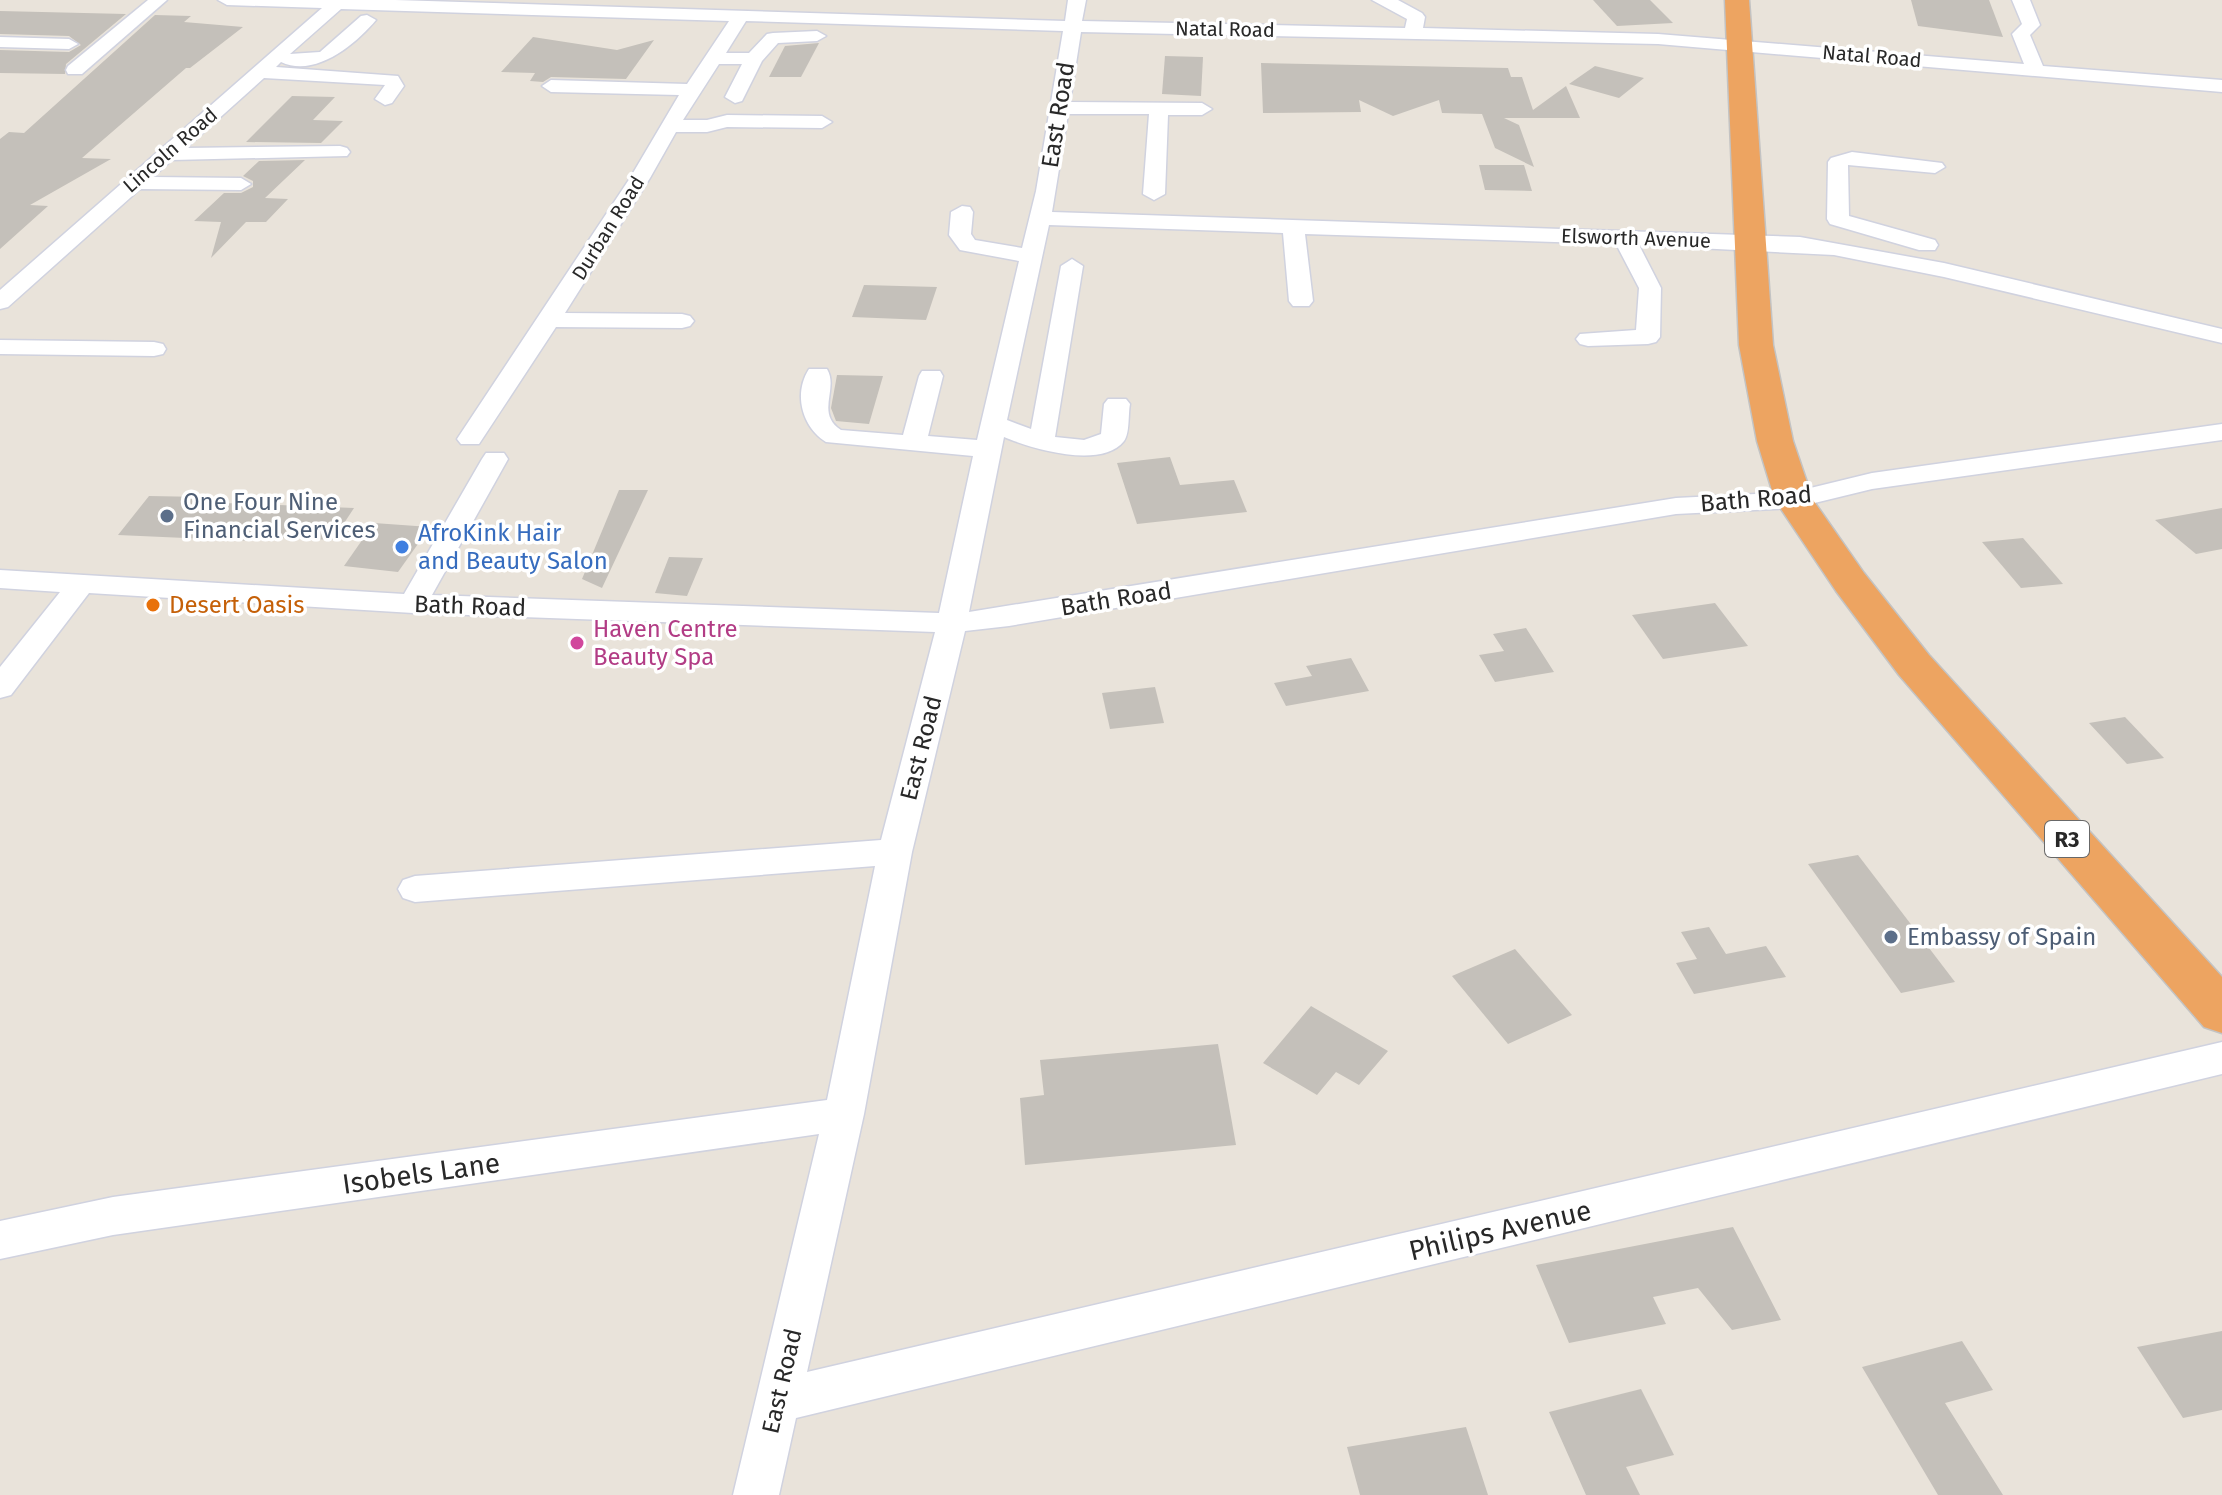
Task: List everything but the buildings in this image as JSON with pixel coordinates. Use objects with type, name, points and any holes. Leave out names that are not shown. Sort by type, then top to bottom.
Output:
[{"type":"highway","name":"R3","points":[[1737,0],[1756,345],[1775,441],[1794,500],[1850,582],[1914,665],[2222,1012]]},
{"type":"street","points":[[75,70],[158,0]]},
{"type":"street","name":"Natal Road","points":[[227,0],[465,3],[803,16],[1074,13],[1413,32],[1741,44],[2222,86]]},
{"type":"street","points":[[803,16],[813,0]]},
{"type":"street","points":[[1381,0],[1399,6],[1416,17],[1413,32]]},
{"type":"street","points":[[2021,0],[2031,25],[2021,34],[2036,71]]},
{"type":"street","name":"Lincoln Road","points":[[0,302],[340,1]]},
{"type":"street","name":"East Road","points":[[756,1495],[844,1114],[895,852],[952,623],[990,436],[1040,218],[1074,13]]},
{"type":"street","name":"Durban Road","points":[[470,439],[640,178],[691,90],[742,14]]},
{"type":"street","points":[[266,66],[319,59],[367,20]]},
{"type":"street","points":[[735,97],[765,44],[780,36],[868,37]]},
{"type":"street","points":[[295,40],[345,40]]},
{"type":"street","points":[[0,42],[69,44]]},
{"type":"street","points":[[714,58],[754,59]]},
{"type":"street","points":[[266,66],[391,80],[395,86],[385,99]]},
{"type":"street","points":[[551,86],[691,90]]},
{"type":"street","points":[[1060,108],[1202,109]]},
{"type":"street","points":[[1154,194],[1159,108]]},
{"type":"street","points":[[669,126],[707,126],[727,121],[822,122]]},
{"type":"street","points":[[166,154],[340,152]]},
{"type":"street","points":[[1935,167],[1852,158],[1838,162],[1836,214],[1847,224],[1933,247],[1945,257],[1944,270]]},
{"type":"street","points":[[133,183],[241,184]]},
{"type":"street","points":[[962,212],[960,235],[968,245],[1031,256]]},
{"type":"street","name":"Elsworth Avenue","points":[[1040,218],[1749,242],[1834,248],[1944,270],[2222,336]]},
{"type":"street","points":[[1293,227],[1301,301]]},
{"type":"street","points":[[1588,339],[1648,337],[1650,288],[1624,238]]},
{"type":"street","points":[[1041,443],[1072,266]]},
{"type":"street","points":[[549,320],[682,321]]},
{"type":"street","points":[[0,347],[154,349]]},
{"type":"street","points":[[818,374],[812,411],[822,430],[852,440],[913,444],[990,436],[1072,447],[1103,444],[1113,438],[1117,404]]},
{"type":"street","points":[[913,444],[931,376]]},
{"type":"street","name":"Bath Road","points":[[0,579],[413,604],[952,623],[1009,617],[1676,506],[1794,500],[1872,481],[2222,432]]},
{"type":"street","points":[[413,604],[495,459]]},
{"type":"street","points":[[0,688],[81,584]]},
{"type":"street","points":[[415,889],[895,852]]},
{"type":"street","name":"Philips Avenue","points":[[777,1401],[2222,1058]]},
{"type":"street","name":"Isobels Lane","points":[[0,1240],[113,1216],[844,1114]]},
{"type":"place","name":"One Four Nine Financial Services","points":[[167,516]]},
{"type":"place","name":"AfroKink Hair and Beauty Salon","points":[[402,547]]},
{"type":"place","name":"Desert Oasis","points":[[153,605]]},
{"type":"place","name":"Haven Centre Beauty Spa","points":[[577,643]]},
{"type":"place","name":"Embassy of Spain","points":[[1891,937]]}]
